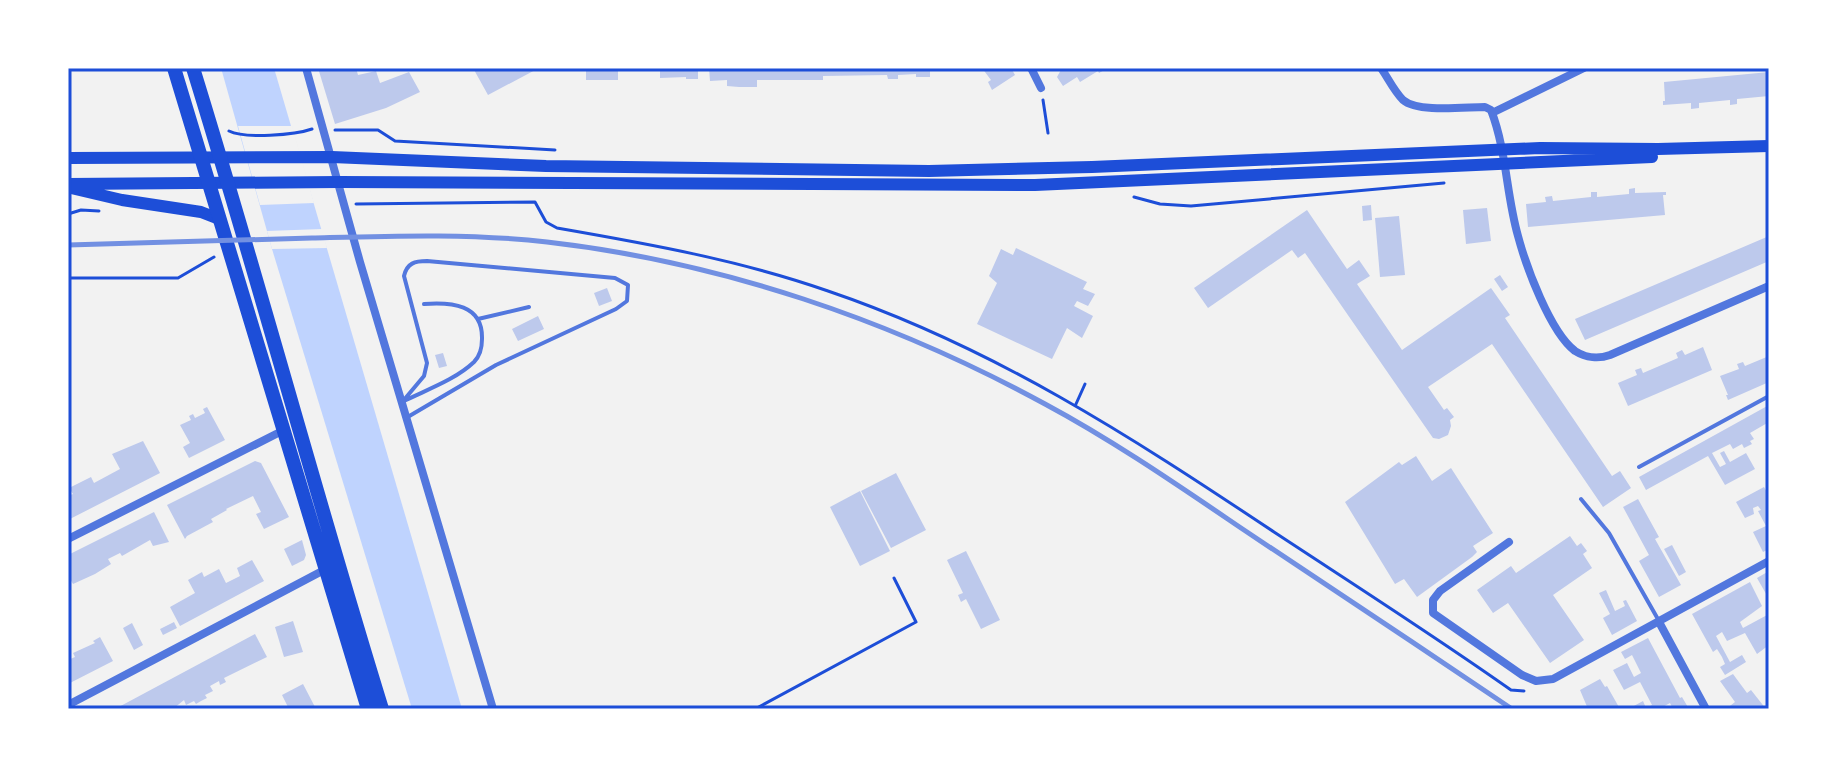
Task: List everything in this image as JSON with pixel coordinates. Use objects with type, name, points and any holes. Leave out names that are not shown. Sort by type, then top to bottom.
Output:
[{"type":"main road","points":[[174,68],[229,252],[291,427]]},
{"type":"main road","points":[[193,68],[229,183],[291,427],[377,708]]},
{"type":"main road","points":[[68,158],[332,157],[546,166],[938,171],[1105,167],[1504,149],[1769,146]]},
{"type":"main road","points":[[68,186],[207,182],[1035,185],[1565,159],[1769,154]]},
{"type":"main road","points":[[68,186],[122,200],[201,212],[219,219]]},
{"type":"street","points":[[306,68],[401,403],[493,709]]},
{"type":"street","points":[[1041,88],[1033,71],[1044,68]]},
{"type":"street","points":[[1381,68],[1410,105],[1485,107],[1492,113],[1504,149],[1514,221],[1522,250],[1551,318],[1578,353],[1598,358],[1610,355],[1769,286]]},
{"type":"street","points":[[1492,113],[1584,68]]},
{"type":"street","points":[[68,539],[291,427]]},
{"type":"street","points":[[1509,542],[1440,591],[1433,600],[1433,613],[1525,677],[1536,681],[1553,679],[1769,561]]},
{"type":"street","points":[[68,705],[332,567]]},
{"type":"street","points":[[1659,622],[1706,709]]},
{"type":"lane","points":[[401,403],[421,381],[426,370],[404,276],[414,262],[615,278],[628,285],[624,305],[506,359],[406,418]]},
{"type":"lane","points":[[401,403],[473,363],[482,344],[478,319],[463,306],[424,304]]},
{"type":"lane","points":[[478,319],[529,307]]},
{"type":"lane","points":[[1639,467],[1769,396]]},
{"type":"lane","points":[[1581,499],[1609,533],[1659,622]]},
{"type":"path","points":[[1041,88],[1048,133]]},
{"type":"path","points":[[240,134],[299,133],[312,129]]},
{"type":"path","points":[[1130,195],[1160,204],[1191,206],[1449,182]]},
{"type":"path","points":[[344,203],[535,202],[546,222],[557,228],[706,256],[784,276],[843,296],[963,345],[1076,404],[1156,453],[1511,690],[1523,692],[1536,681]]},
{"type":"path","points":[[68,278],[178,278],[209,258],[229,252]]},
{"type":"path","points":[[1076,404],[1085,384]]},
{"type":"path","points":[[755,709],[916,622],[894,578]]},
{"type":"water","points":[[221,68],[274,68],[462,709],[412,709],[272,249]]},
{"type":"pier","points":[[238,126],[292,126],[314,203],[260,205]]},
{"type":"pier","points":[[322,229],[327,248],[272,249],[267,231]]},
{"type":"building","points":[[318,68],[356,68],[358,75],[376,71],[380,83],[409,72],[420,92],[386,108],[335,124]]},
{"type":"building","points":[[473,68],[539,68],[488,95]]},
{"type":"building","points":[[586,68],[618,68],[618,80],[586,80]]},
{"type":"building","points":[[660,68],[698,68],[698,79],[660,78]]},
{"type":"building","points":[[709,68],[930,68],[930,77],[916,77],[916,74],[898,75],[898,79],[888,79],[887,75],[823,76],[823,80],[757,80],[757,87],[739,87],[727,86],[727,80],[710,81]]},
{"type":"building","points":[[982,68],[1011,68],[1015,75],[992,90],[988,82],[991,80]]},
{"type":"building","points":[[1062,68],[1108,68],[1080,82],[1077,77],[1063,86],[1057,77]]},
{"type":"building","points":[[1769,72],[1769,96],[1737,99],[1737,104],[1730,105],[1730,100],[1699,103],[1699,108],[1691,109],[1691,103],[1663,105],[1664,82]]},
{"type":"building","points":[[1635,188],[1635,193],[1666,192],[1663,195],[1665,215],[1528,227],[1526,204],[1546,202],[1545,197],[1552,196],[1553,201],[1591,197],[1591,192],[1597,192],[1597,197],[1629,194],[1629,189]]},
{"type":"building","points":[[1371,205],[1372,220],[1363,221],[1362,206]]},
{"type":"building","points":[[1487,208],[1491,241],[1466,244],[1463,210]]},
{"type":"building","points":[[1307,210],[1347,269],[1359,260],[1370,276],[1357,284],[1402,350],[1491,288],[1510,315],[1505,318],[1612,476],[1620,471],[1631,488],[1603,507],[1492,344],[1428,387],[1444,410],[1447,408],[1454,417],[1450,420],[1448,435],[1433,438],[1305,253],[1298,258],[1292,250],[1208,308],[1194,288]]},
{"type":"building","points":[[1399,216],[1405,275],[1380,277],[1375,218]]},
{"type":"building","points":[[1769,236],[1769,261],[1585,340],[1575,319]]},
{"type":"building","points":[[1016,248],[1087,282],[1083,289],[1095,294],[1088,306],[1077,301],[1074,306],[1093,316],[1082,338],[1067,328],[1052,359],[977,324],[997,283],[989,276],[1001,249],[1013,255]]},
{"type":"building","points":[[1500,275],[1508,287],[1502,291],[1494,279]]},
{"type":"building","points":[[607,288],[612,301],[599,306],[594,293]]},
{"type":"building","points":[[538,316],[544,329],[518,341],[512,329]]},
{"type":"building","points":[[1703,347],[1712,370],[1628,406],[1618,383],[1637,375],[1635,370],[1641,368],[1643,373],[1678,358],[1676,353],[1682,350],[1685,355]]},
{"type":"building","points":[[443,353],[447,366],[439,368],[435,355]]},
{"type":"building","points":[[1769,356],[1769,382],[1728,400],[1720,376],[1739,369],[1737,364],[1743,362],[1745,366]]},
{"type":"building","points":[[1769,405],[1769,422],[1750,433],[1754,439],[1750,441],[1752,444],[1744,448],[1742,444],[1733,449],[1730,444],[1712,453],[1720,467],[1726,464],[1720,453],[1724,451],[1730,462],[1746,453],[1755,469],[1725,485],[1708,456],[1646,490],[1639,477]]},
{"type":"building","points":[[207,407],[225,440],[189,458],[183,447],[190,443],[180,425],[191,420],[189,416],[193,414],[195,418],[205,413],[203,409]]},
{"type":"building","points":[[143,441],[160,473],[68,520],[68,496],[73,494],[69,488],[91,477],[94,483],[120,469],[112,454]]},
{"type":"building","points":[[1416,456],[1432,481],[1451,468],[1493,533],[1473,546],[1477,552],[1472,557],[1417,597],[1404,579],[1395,584],[1345,502],[1399,462],[1402,465]]},
{"type":"building","points":[[255,461],[261,463],[289,517],[264,529],[256,514],[261,512],[253,496],[226,509],[211,519],[213,522],[185,539],[167,505]]},
{"type":"building","points":[[896,473],[926,530],[891,548],[861,491]]},
{"type":"building","points":[[1764,487],[1769,496],[1769,549],[1763,552],[1753,532],[1766,526],[1758,511],[1761,510],[1758,506],[1753,508],[1754,514],[1745,518],[1736,502]]},
{"type":"building","points":[[860,491],[890,551],[860,566],[830,507]]},
{"type":"building","points":[[1638,499],[1659,537],[1655,539],[1681,585],[1659,597],[1639,561],[1649,555],[1623,507]]},
{"type":"building","points":[[154,512],[169,542],[153,546],[150,540],[122,556],[120,553],[108,559],[111,564],[95,574],[73,584],[70,579],[68,581],[68,555]]},
{"type":"building","points":[[1570,536],[1577,546],[1581,543],[1587,551],[1583,554],[1592,568],[1553,595],[1584,640],[1550,663],[1508,603],[1493,613],[1477,590],[1511,566],[1516,573]]},
{"type":"building","points":[[302,540],[306,555],[304,560],[292,566],[284,549]]},
{"type":"building","points":[[1672,545],[1686,572],[1679,576],[1664,549]]},
{"type":"building","points":[[966,551],[1000,620],[981,629],[966,599],[961,602],[958,595],[963,593],[947,560]]},
{"type":"building","points":[[252,560],[264,581],[180,626],[170,607],[195,593],[188,580],[202,572],[204,577],[219,569],[226,583],[240,576],[237,568]]},
{"type":"building","points":[[1769,571],[1769,599],[1757,578]]},
{"type":"building","points":[[1750,582],[1762,606],[1740,622],[1743,628],[1769,614],[1769,645],[1757,654],[1745,633],[1727,641],[1722,632],[1716,636],[1730,662],[1742,655],[1746,662],[1725,675],[1720,667],[1725,664],[1722,657],[1717,649],[1713,652],[1692,614]]},
{"type":"building","points":[[1606,590],[1615,611],[1625,606],[1623,601],[1626,600],[1637,621],[1612,635],[1603,618],[1610,614],[1599,593]]},
{"type":"building","points":[[293,621],[303,652],[284,657],[275,627]]},
{"type":"building","points":[[174,622],[177,628],[163,635],[160,629]]},
{"type":"building","points":[[132,623],[143,645],[134,650],[123,628]]},
{"type":"building","points":[[255,634],[267,657],[224,678],[226,682],[220,685],[219,681],[210,686],[213,691],[196,704],[194,701],[186,705],[184,700],[173,709],[115,709]]},
{"type":"building","points":[[100,637],[113,661],[68,684],[68,660],[75,657],[73,653],[95,643],[93,641]]},
{"type":"building","points":[[1648,638],[1689,709],[1673,709],[1670,703],[1659,709],[1633,709],[1643,701],[1646,708],[1652,705],[1640,682],[1624,690],[1613,670],[1627,663],[1634,677],[1641,673],[1632,655],[1625,659],[1621,652]]},
{"type":"building","points":[[1733,674],[1747,693],[1751,690],[1766,709],[1726,709],[1735,702],[1720,681]]},
{"type":"building","points":[[1600,679],[1620,709],[1588,709],[1580,690]]},
{"type":"building","points":[[303,684],[315,707],[289,709],[282,695]]},
{"type":"railway","points":[[68,245],[400,236],[518,239],[612,251],[677,264],[804,299],[927,346],[1071,418],[1171,481],[1512,709]]}]
